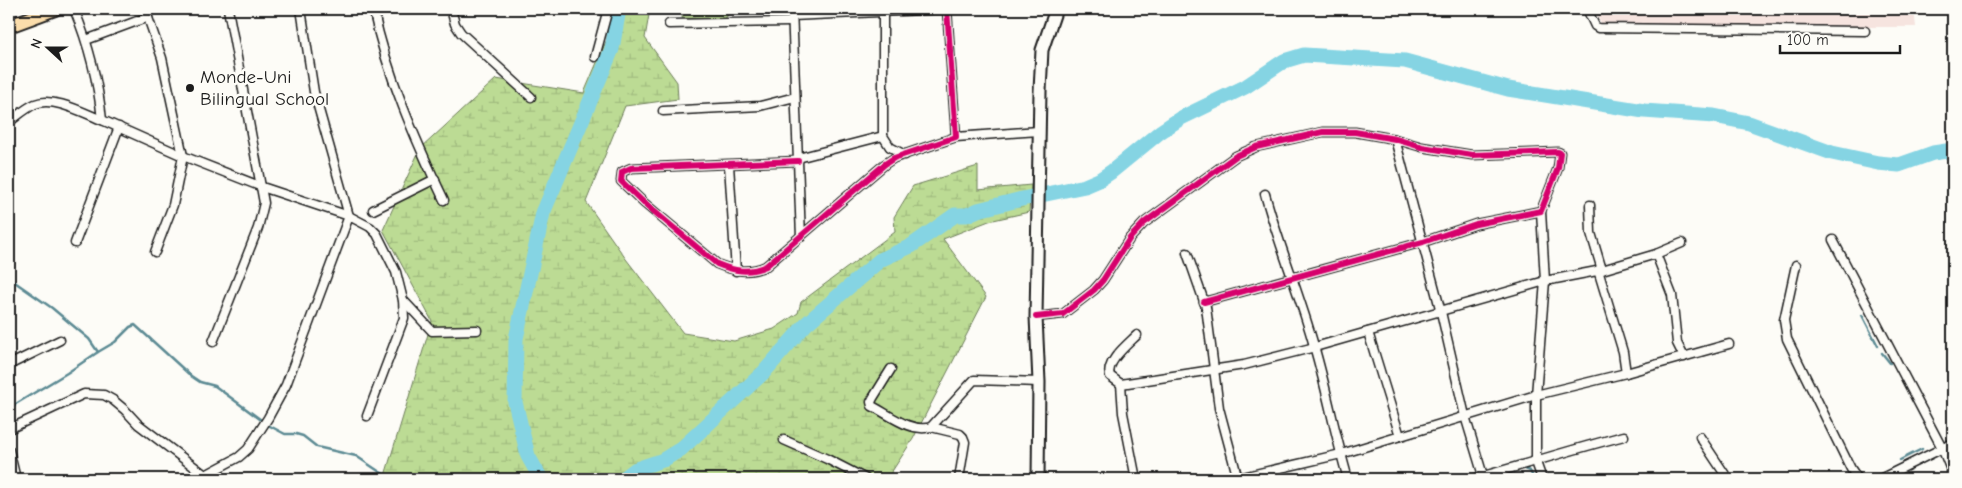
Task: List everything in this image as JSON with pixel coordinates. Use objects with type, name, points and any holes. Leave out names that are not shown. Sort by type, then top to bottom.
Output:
[{"type":"main road","points":[[10,23],[55,9]]},
{"type":"main road","points":[[1038,479],[1040,382],[1036,317],[1040,91],[1042,50],[1052,10]]},
{"type":"street","points":[[74,9],[86,40],[95,72],[102,120]]},
{"type":"street","points":[[145,9],[162,58],[183,156],[173,206],[155,252]]},
{"type":"street","points":[[213,342],[264,211],[264,196],[228,9]]},
{"type":"street","points":[[9,429],[84,394],[104,395],[119,405],[138,424],[202,477],[243,453],[268,418],[286,385],[349,216],[324,134],[314,92],[301,9]]},
{"type":"street","points":[[373,9],[377,31],[396,89],[417,143],[444,200]]},
{"type":"street","points":[[451,9],[455,24],[461,33],[531,97]]},
{"type":"street","points":[[595,57],[608,9]]},
{"type":"street","points":[[669,24],[792,15],[946,9],[956,137]]},
{"type":"street","points":[[1587,9],[1595,26],[1598,28],[1865,31]]},
{"type":"street","points":[[883,12],[882,136],[890,147],[905,154]]},
{"type":"street","points":[[792,15],[801,237]]},
{"type":"street","points":[[86,40],[148,17]]},
{"type":"street","points":[[663,111],[760,106],[795,97]]},
{"type":"street","points":[[9,122],[34,104],[53,101],[119,126],[183,156],[262,187],[349,216],[370,227],[377,234],[396,272],[403,300],[404,318],[367,416]]},
{"type":"street","points":[[74,243],[119,126]]},
{"type":"street","points":[[882,136],[798,159],[729,165],[631,168],[622,172],[621,181],[644,203],[717,264],[736,271],[757,270],[766,266],[873,173],[894,158],[956,137],[1040,131]]},
{"type":"street","points":[[1036,317],[1063,314],[1103,280],[1130,238],[1144,223],[1236,156],[1256,146],[1323,132],[1355,132],[1395,139],[1422,148],[1472,155],[1559,152],[1558,168],[1541,211],[1545,281],[1536,395],[1536,462],[1542,479]]},
{"type":"street","points":[[1395,139],[1483,478]]},
{"type":"street","points":[[729,165],[736,271]]},
{"type":"street","points":[[373,210],[435,179]]},
{"type":"street","points":[[1265,194],[1276,237],[1293,278],[1315,347],[1348,479]]},
{"type":"street","points":[[1590,205],[1591,233],[1621,345],[1626,373]]},
{"type":"street","points":[[1204,302],[1423,242],[1476,224],[1541,211]]},
{"type":"street","points":[[1833,240],[1942,448],[1953,475]]},
{"type":"street","points":[[1137,335],[1118,354],[1110,368],[1110,376],[1121,384],[1244,365],[1441,312],[1545,281],[1600,270],[1656,254],[1682,243]]},
{"type":"street","points":[[1187,253],[1204,302],[1216,370],[1222,420],[1237,479],[1341,454],[1536,395],[1626,373],[1729,344]]},
{"type":"street","points":[[1656,254],[1672,295],[1677,343],[1684,357]]},
{"type":"street","points":[[1796,266],[1784,320],[1787,339],[1851,469],[1858,479]]},
{"type":"street","points":[[403,300],[432,331],[476,330]]},
{"type":"street","points":[[1368,332],[1400,436]]},
{"type":"street","points":[[9,365],[60,340]]},
{"type":"street","points":[[892,369],[873,398],[872,406],[915,428],[931,427],[960,434],[964,442],[959,479]]},
{"type":"street","points":[[931,427],[974,380],[1040,382]]},
{"type":"street","points":[[1121,384],[1124,413],[1136,479]]},
{"type":"street","points":[[1473,479],[1483,478],[1536,462],[1566,450],[1624,436]]},
{"type":"street","points":[[1700,437],[1728,479]]},
{"type":"street","points":[[784,440],[866,479]]},
{"type":"street","points":[[1880,479],[1953,443]]},
{"type":"street","points":[[9,450],[16,479]]},
{"type":"shaded area","points":[[1594,9],[1914,9],[1916,27],[1601,23]]},
{"type":"green space","points":[[609,9],[650,9],[645,38],[677,82],[678,99],[625,106],[586,202],[626,259],[683,333],[734,341],[774,329],[798,313],[801,302],[895,232],[894,217],[913,186],[978,166],[978,190],[1031,185],[1029,212],[989,221],[943,239],[986,297],[913,439],[887,479],[384,479],[432,321],[383,230],[420,149],[496,79],[584,93],[607,39]]},
{"type":"green space","points":[[683,9],[732,9],[725,19],[682,18]]},
{"type":"waterway","points":[[541,479],[528,456],[515,402],[516,339],[543,213],[612,49],[619,9]]},
{"type":"waterway","points":[[623,479],[636,469],[663,460],[681,449],[764,372],[806,324],[880,260],[911,246],[955,215],[967,215],[978,210],[1022,199],[1085,186],[1099,180],[1181,118],[1245,87],[1284,61],[1304,55],[1405,61],[1508,89],[1644,111],[1714,116],[1749,123],[1832,153],[1878,163],[1899,165],[1933,153],[1953,150]]},
{"type":"waterway","points":[[9,278],[52,308],[89,339],[98,352],[115,342],[130,327],[135,325],[191,376],[200,382],[215,386],[268,425],[285,434],[303,436],[317,447],[356,456],[394,479]]},
{"type":"waterway","points":[[1862,315],[1878,346]]},
{"type":"waterway","points":[[9,408],[98,352]]},
{"type":"waterway","points":[[1882,353],[1890,363]]},
{"type":"waterway","points":[[1900,460],[1922,449]]},
{"type":"waterway","points":[[1523,468],[1530,471],[1534,479]]},
{"type":"cycle path","points":[[798,161],[631,168],[622,172],[621,181],[644,203],[717,264],[741,271],[766,266],[885,164],[894,158],[956,137],[947,9]]},
{"type":"cycle path","points":[[1036,317],[1063,314],[1094,290],[1103,280],[1130,238],[1144,223],[1236,156],[1256,147],[1323,132],[1355,132],[1395,139],[1422,147],[1472,155],[1560,153],[1558,168],[1541,211],[1476,224],[1423,242],[1204,302]]},
{"type":"place","name":"Monde-Uni Bilingual School","points":[[190,88]]}]
